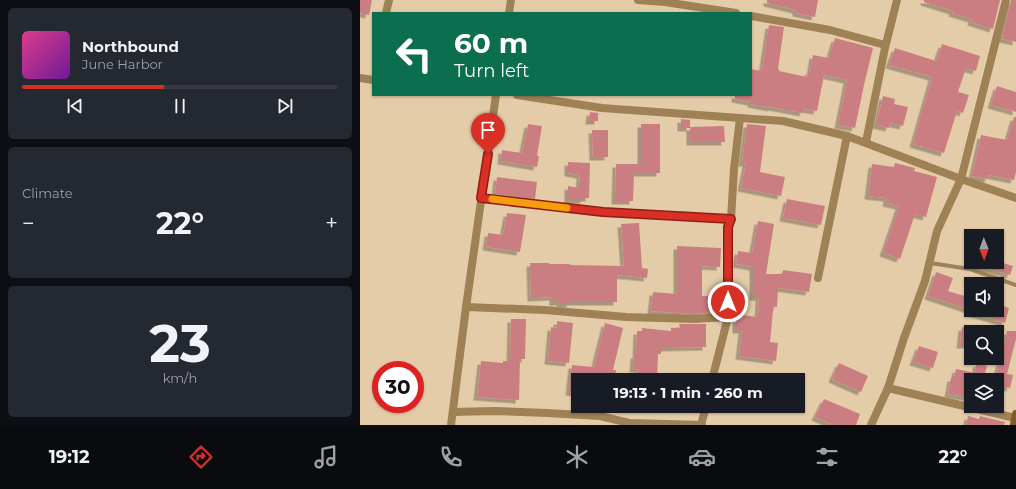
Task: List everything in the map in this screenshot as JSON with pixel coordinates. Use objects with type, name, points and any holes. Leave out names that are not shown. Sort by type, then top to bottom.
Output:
[{"type":"street","points":[[386,12],[388,0]]},
{"type":"street","points":[[509,12],[511,0]]},
{"type":"street","points":[[638,0],[665,2],[730,12]]},
{"type":"street","points":[[866,142],[897,0]]},
{"type":"street","points":[[872,425],[888,388],[904,338],[925,281],[937,231],[961,179],[1006,0]]},
{"type":"street","points":[[752,16],[830,30],[886,45]]},
{"type":"street","points":[[360,78],[372,80]]},
{"type":"street","points":[[452,425],[466,307],[496,96]]},
{"type":"street","points":[[524,96],[602,108],[783,121],[866,142],[961,179],[1016,198]]},
{"type":"street","points":[[714,373],[728,317],[728,227],[731,219],[734,169],[740,118]]},
{"type":"street","points":[[818,278],[847,136]]},
{"type":"street","points":[[481,198],[603,212],[731,219]]},
{"type":"street","points":[[466,307],[545,310],[626,317],[694,319],[728,317]]},
{"type":"street","points":[[888,388],[1015,419]]},
{"type":"street","points":[[453,412],[494,411],[600,416],[629,424],[702,425],[705,413]]},
{"type":"lane","points":[[929,263],[970,269],[1016,285]]},
{"type":"building","points":[[360,0],[372,0],[369,15],[360,13]]},
{"type":"building","points":[[767,0],[818,0],[815,17],[796,13],[796,10],[767,3]]},
{"type":"building","points":[[924,0],[1000,0],[993,29],[971,22],[972,19],[924,2]]},
{"type":"building","points":[[1011,0],[1016,0],[1016,42],[1002,39]]},
{"type":"building","points":[[769,25],[784,27],[778,69],[779,71],[807,77],[808,71],[810,72],[813,55],[829,58],[835,38],[873,48],[855,128],[838,125],[847,80],[824,75],[817,111],[804,109],[803,113],[751,104],[751,102],[735,99],[735,96],[752,96],[752,69],[762,71]]},
{"type":"building","points":[[942,44],[980,56],[976,71],[966,68],[958,92],[969,95],[963,113],[957,111],[944,153],[913,144],[932,77],[889,65],[895,48],[936,61]]},
{"type":"building","points":[[997,86],[1016,92],[1016,112],[991,105]]},
{"type":"building","points":[[883,96],[895,99],[894,104],[908,107],[903,126],[890,123],[889,128],[876,125]]},
{"type":"building","points":[[590,112],[598,113],[598,121],[589,121]]},
{"type":"building","points":[[1014,117],[1016,117],[1016,172],[1014,180],[989,175],[988,179],[972,176],[981,135],[1007,140]]},
{"type":"building","points":[[681,119],[690,120],[690,128],[681,128]]},
{"type":"building","points":[[528,124],[542,126],[537,156],[539,156],[537,167],[501,161],[502,150],[522,153]]},
{"type":"building","points":[[641,124],[660,124],[660,173],[634,173],[633,201],[615,201],[616,164],[641,164]]},
{"type":"building","points":[[747,124],[766,126],[760,172],[785,177],[781,196],[741,188],[746,163],[742,163]]},
{"type":"building","points":[[724,126],[725,142],[690,142],[690,127]]},
{"type":"building","points":[[592,130],[608,130],[608,157],[593,157]]},
{"type":"building","points":[[568,162],[590,163],[589,198],[584,198],[584,200],[568,200],[568,186],[579,188],[580,175],[568,173]]},
{"type":"building","points":[[895,163],[915,168],[914,171],[937,177],[926,217],[915,214],[900,259],[883,253],[899,206],[886,203],[887,198],[868,196],[872,164],[894,167]]},
{"type":"building","points":[[497,177],[537,182],[535,199],[495,194]]},
{"type":"building","points":[[787,199],[825,206],[821,225],[783,218]]},
{"type":"building","points":[[507,213],[526,215],[520,252],[486,247],[488,233],[503,235]]},
{"type":"building","points":[[758,221],[774,224],[766,274],[782,274],[783,270],[812,274],[809,292],[778,288],[777,307],[773,307],[770,342],[778,343],[776,361],[739,356],[742,330],[736,330],[736,319],[741,319],[742,315],[758,317],[759,297],[753,297],[753,267],[736,264],[738,251],[752,253]]},
{"type":"building","points":[[639,223],[642,268],[648,269],[647,278],[617,275],[617,302],[570,302],[570,304],[560,304],[560,302],[553,302],[553,297],[531,298],[530,263],[624,266],[621,224]]},
{"type":"building","points":[[677,246],[721,248],[720,267],[702,266],[702,296],[708,296],[709,304],[716,303],[716,312],[694,314],[651,311],[653,292],[677,294]]},
{"type":"building","points":[[1004,263],[1013,266],[1010,275],[990,269],[1004,269]]},
{"type":"building","points":[[936,272],[953,278],[948,291],[964,296],[964,308],[928,296]]},
{"type":"building","points":[[1004,306],[1009,308],[1005,323],[985,317],[1004,317]]},
{"type":"building","points":[[511,319],[526,319],[525,359],[520,359],[519,400],[477,397],[481,361],[503,363],[503,361],[510,361]]},
{"type":"building","points":[[557,321],[573,323],[569,363],[548,361],[551,327],[557,328]]},
{"type":"building","points":[[605,323],[623,328],[613,370],[616,370],[615,373],[571,373],[572,365],[594,367]]},
{"type":"building","points":[[679,324],[706,324],[706,347],[661,348],[661,354],[658,354],[657,373],[638,373],[638,369],[633,369],[634,355],[636,355],[637,331],[642,331],[642,328],[671,331],[671,328],[680,328]]},
{"type":"building","points":[[962,327],[964,327],[964,345],[960,345]]},
{"type":"building","points":[[1007,331],[1016,331],[1016,339],[1007,374],[1013,375],[1010,388],[1004,387],[1004,373],[997,373],[999,365],[1004,365],[1004,344]]},
{"type":"building","points":[[919,346],[938,352],[933,368],[913,362]]},
{"type":"building","points":[[839,363],[868,376],[861,392],[832,379]]},
{"type":"building","points":[[976,365],[987,366],[985,373],[974,373]]},
{"type":"building","points":[[956,369],[971,372],[964,373],[964,397],[948,394],[951,378],[954,378]]},
{"type":"building","points":[[571,374],[571,392],[569,392]]},
{"type":"building","points":[[824,399],[860,414],[856,425],[833,425],[815,417]]},
{"type":"building","points":[[968,416],[979,419],[980,416],[1005,422],[1004,425],[966,425]]},
{"type":"slow traffic","points":[[492,199],[567,208]]},
{"type":"route","points":[[488,154],[481,198],[603,212],[731,219],[728,227],[728,302]]}]
